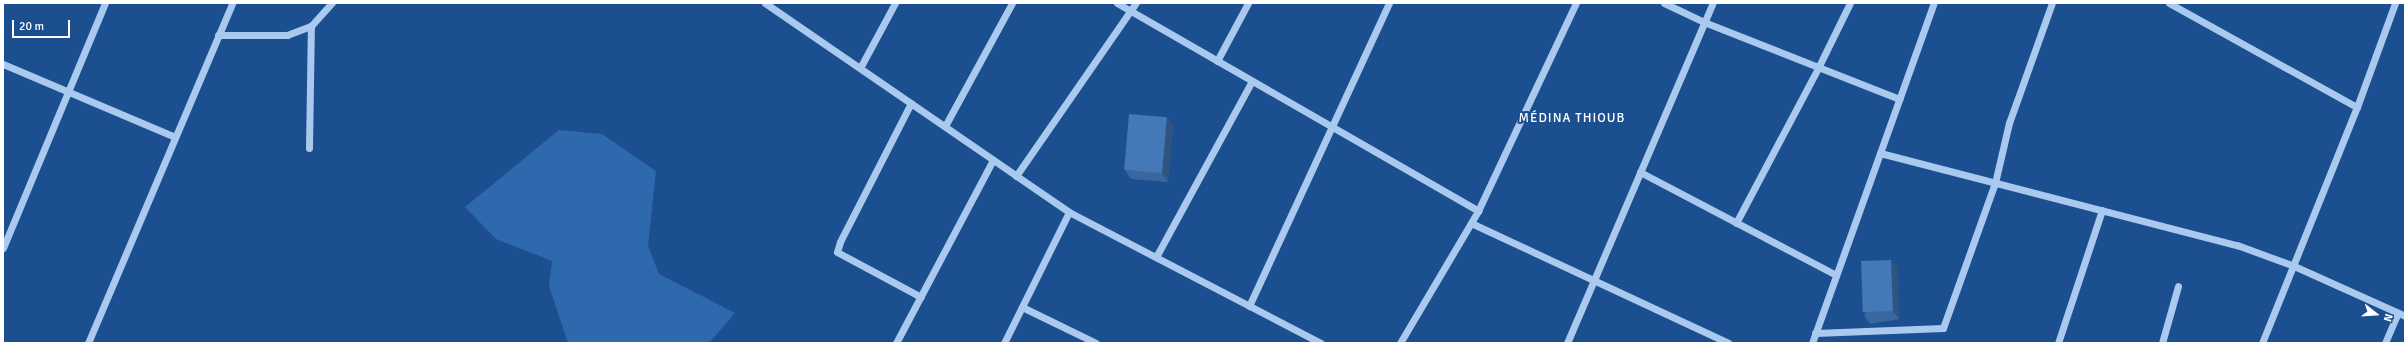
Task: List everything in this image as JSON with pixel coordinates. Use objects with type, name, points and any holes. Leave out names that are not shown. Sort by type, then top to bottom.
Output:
[{"type":"street","points":[[3,248],[105,3]]},
{"type":"street","points":[[88,343],[232,3]]},
{"type":"street","points":[[218,36],[287,35],[311,26],[332,3]]},
{"type":"street","points":[[860,68],[895,3]]},
{"type":"street","points":[[945,126],[1012,3]]},
{"type":"street","points":[[1116,3],[1478,211]]},
{"type":"street","points":[[1016,176],[1132,12],[1136,3]]},
{"type":"street","points":[[1217,61],[1248,3]]},
{"type":"street","points":[[1249,306],[1389,3]]},
{"type":"street","points":[[1400,343],[1478,211],[1576,3]]},
{"type":"street","points":[[1664,3],[1704,22],[1899,99]]},
{"type":"street","points":[[1568,343],[1713,3]]},
{"type":"street","points":[[1736,223],[1818,68],[1850,3]]},
{"type":"street","points":[[1812,343],[1934,3]]},
{"type":"street","points":[[1815,333],[1943,328],[1995,183],[2009,123],[2052,3]]},
{"type":"street","points":[[2169,3],[2357,107]]},
{"type":"street","points":[[2262,343],[2357,107],[2395,3]]},
{"type":"street","points":[[770,4],[910,103],[1070,212],[1249,306],[1312,341],[1321,343]]},
{"type":"street","points":[[309,148],[311,26]]},
{"type":"street","points":[[3,64],[175,137]]},
{"type":"street","points":[[1156,257],[1252,81]]},
{"type":"street","points":[[910,103],[840,242],[837,252],[921,297]]},
{"type":"street","points":[[1880,153],[2237,245],[2294,266],[2405,316]]},
{"type":"street","points":[[896,343],[993,160]]},
{"type":"street","points":[[1640,172],[1836,275]]},
{"type":"street","points":[[2058,343],[2102,210]]},
{"type":"street","points":[[1004,343],[1070,212]]},
{"type":"street","points":[[1471,223],[1728,343]]},
{"type":"street","points":[[2162,343],[2178,286]]},
{"type":"street","points":[[1022,307],[1096,343]]},
{"type":"street","points":[[2385,343],[2398,312]]},
{"type":"shaded area","points":[[559,130],[602,134],[656,171],[648,246],[659,274],[735,313],[709,343],[568,343],[549,286],[552,261],[496,239],[465,207]]},
{"type":"building","points":[[1129,114],[1167,117],[1162,173],[1124,170]]},
{"type":"building","points":[[1891,260],[1893,311],[1863,312],[1861,261]]},
{"type":"district","name":"MÉDINA THIOUB","points":[[1572,118]]}]
